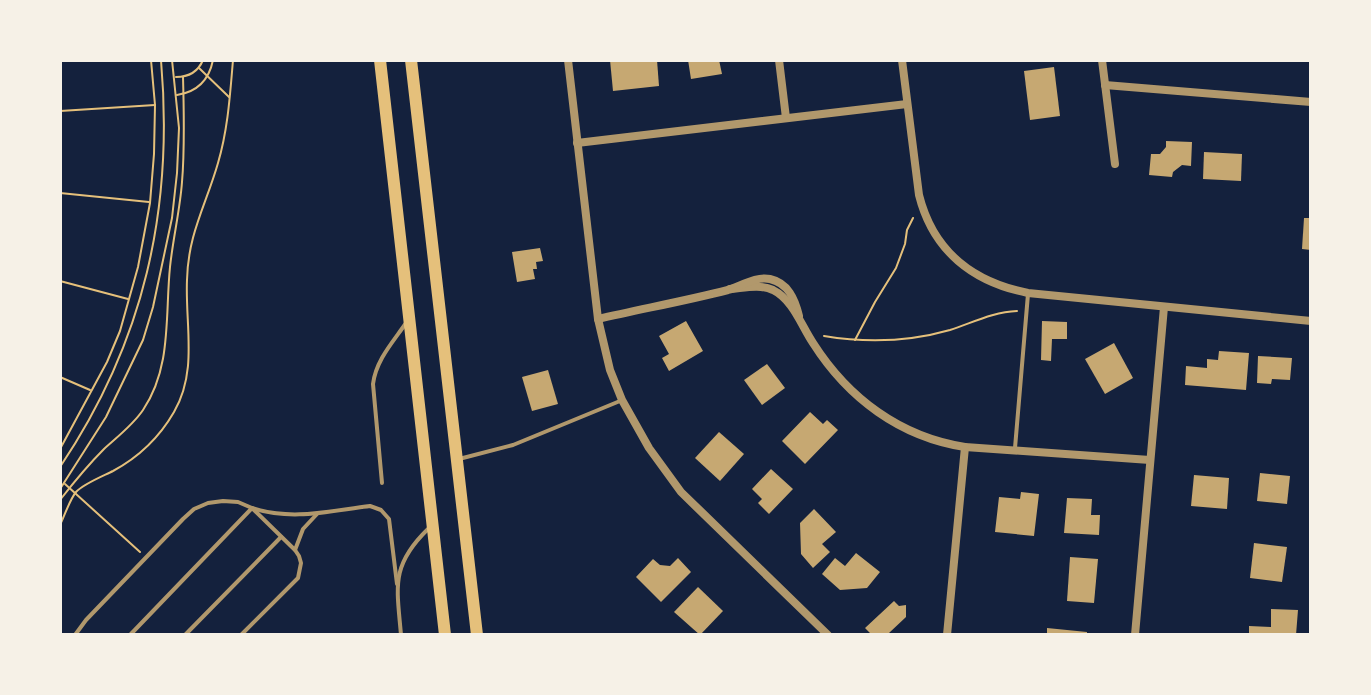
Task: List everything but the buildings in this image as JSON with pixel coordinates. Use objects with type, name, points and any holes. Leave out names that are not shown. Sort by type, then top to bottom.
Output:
[{"type":"main road","points":[[380,60],[445,635]]},
{"type":"main road","points":[[411,60],[477,635]]},
{"type":"street","points":[[568,60],[598,319],[610,370],[622,400],[649,448],[681,492],[828,635]]},
{"type":"street","points":[[779,60],[786,118]]},
{"type":"street","points":[[902,60],[923,210],[942,245],[973,272],[999,286],[1028,293],[1311,321]]},
{"type":"street","points":[[1102,60],[1115,164]]},
{"type":"street","points":[[1105,85],[1311,102]]},
{"type":"street","points":[[577,143],[907,104]]},
{"type":"street","points":[[598,319],[730,289],[758,286],[773,290],[786,300],[844,385],[878,413],[918,435],[965,447],[1150,460]]},
{"type":"street","points":[[1135,635],[1164,307]]},
{"type":"street","points":[[947,635],[965,447]]},
{"type":"lane","points":[[1015,451],[1028,293]]},
{"type":"lane","points":[[382,483],[374,375],[381,359],[410,317]]},
{"type":"lane","points":[[457,460],[513,445],[622,400]]},
{"type":"lane","points":[[75,635],[145,557],[194,509],[223,501],[285,515],[370,506],[381,510],[390,523],[401,635]]},
{"type":"lane","points":[[241,635],[298,578],[301,563],[295,550],[252,508]]},
{"type":"lane","points":[[130,635],[252,508]]},
{"type":"lane","points":[[295,550],[303,529],[319,512]]},
{"type":"lane","points":[[397,584],[399,572],[410,551],[433,524]]},
{"type":"lane","points":[[185,635],[281,537]]},
{"type":"path","points":[[60,449],[107,362],[120,331],[138,267],[150,203],[154,154],[155,105],[151,60]]},
{"type":"path","points":[[60,467],[97,407],[114,372],[141,297],[151,258],[163,178],[165,138],[161,60]]},
{"type":"path","points":[[60,489],[106,417],[143,340],[153,307],[172,218],[177,173],[179,128],[172,60]]},
{"type":"path","points":[[174,77],[188,76],[199,68],[203,60]]},
{"type":"path","points":[[176,96],[195,90],[207,76],[213,60]]},
{"type":"path","points":[[60,525],[76,492],[129,462],[155,439],[175,411],[188,378],[187,279],[190,247],[223,144],[233,60]]},
{"type":"path","points":[[199,68],[230,98]]},
{"type":"path","points":[[60,500],[86,468],[142,411],[155,388],[163,364],[170,265],[183,180],[183,77]]},
{"type":"path","points":[[60,100],[60,156]]},
{"type":"path","points":[[60,111],[155,105]]},
{"type":"path","points":[[60,193],[150,203]]},
{"type":"path","points":[[855,340],[901,258],[909,224],[923,210]]},
{"type":"path","points":[[60,281],[129,299]]},
{"type":"path","points":[[837,338],[892,340],[930,335],[1002,312],[1026,311]]},
{"type":"path","points":[[60,377],[91,391]]},
{"type":"path","points":[[64,483],[145,557]]}]
